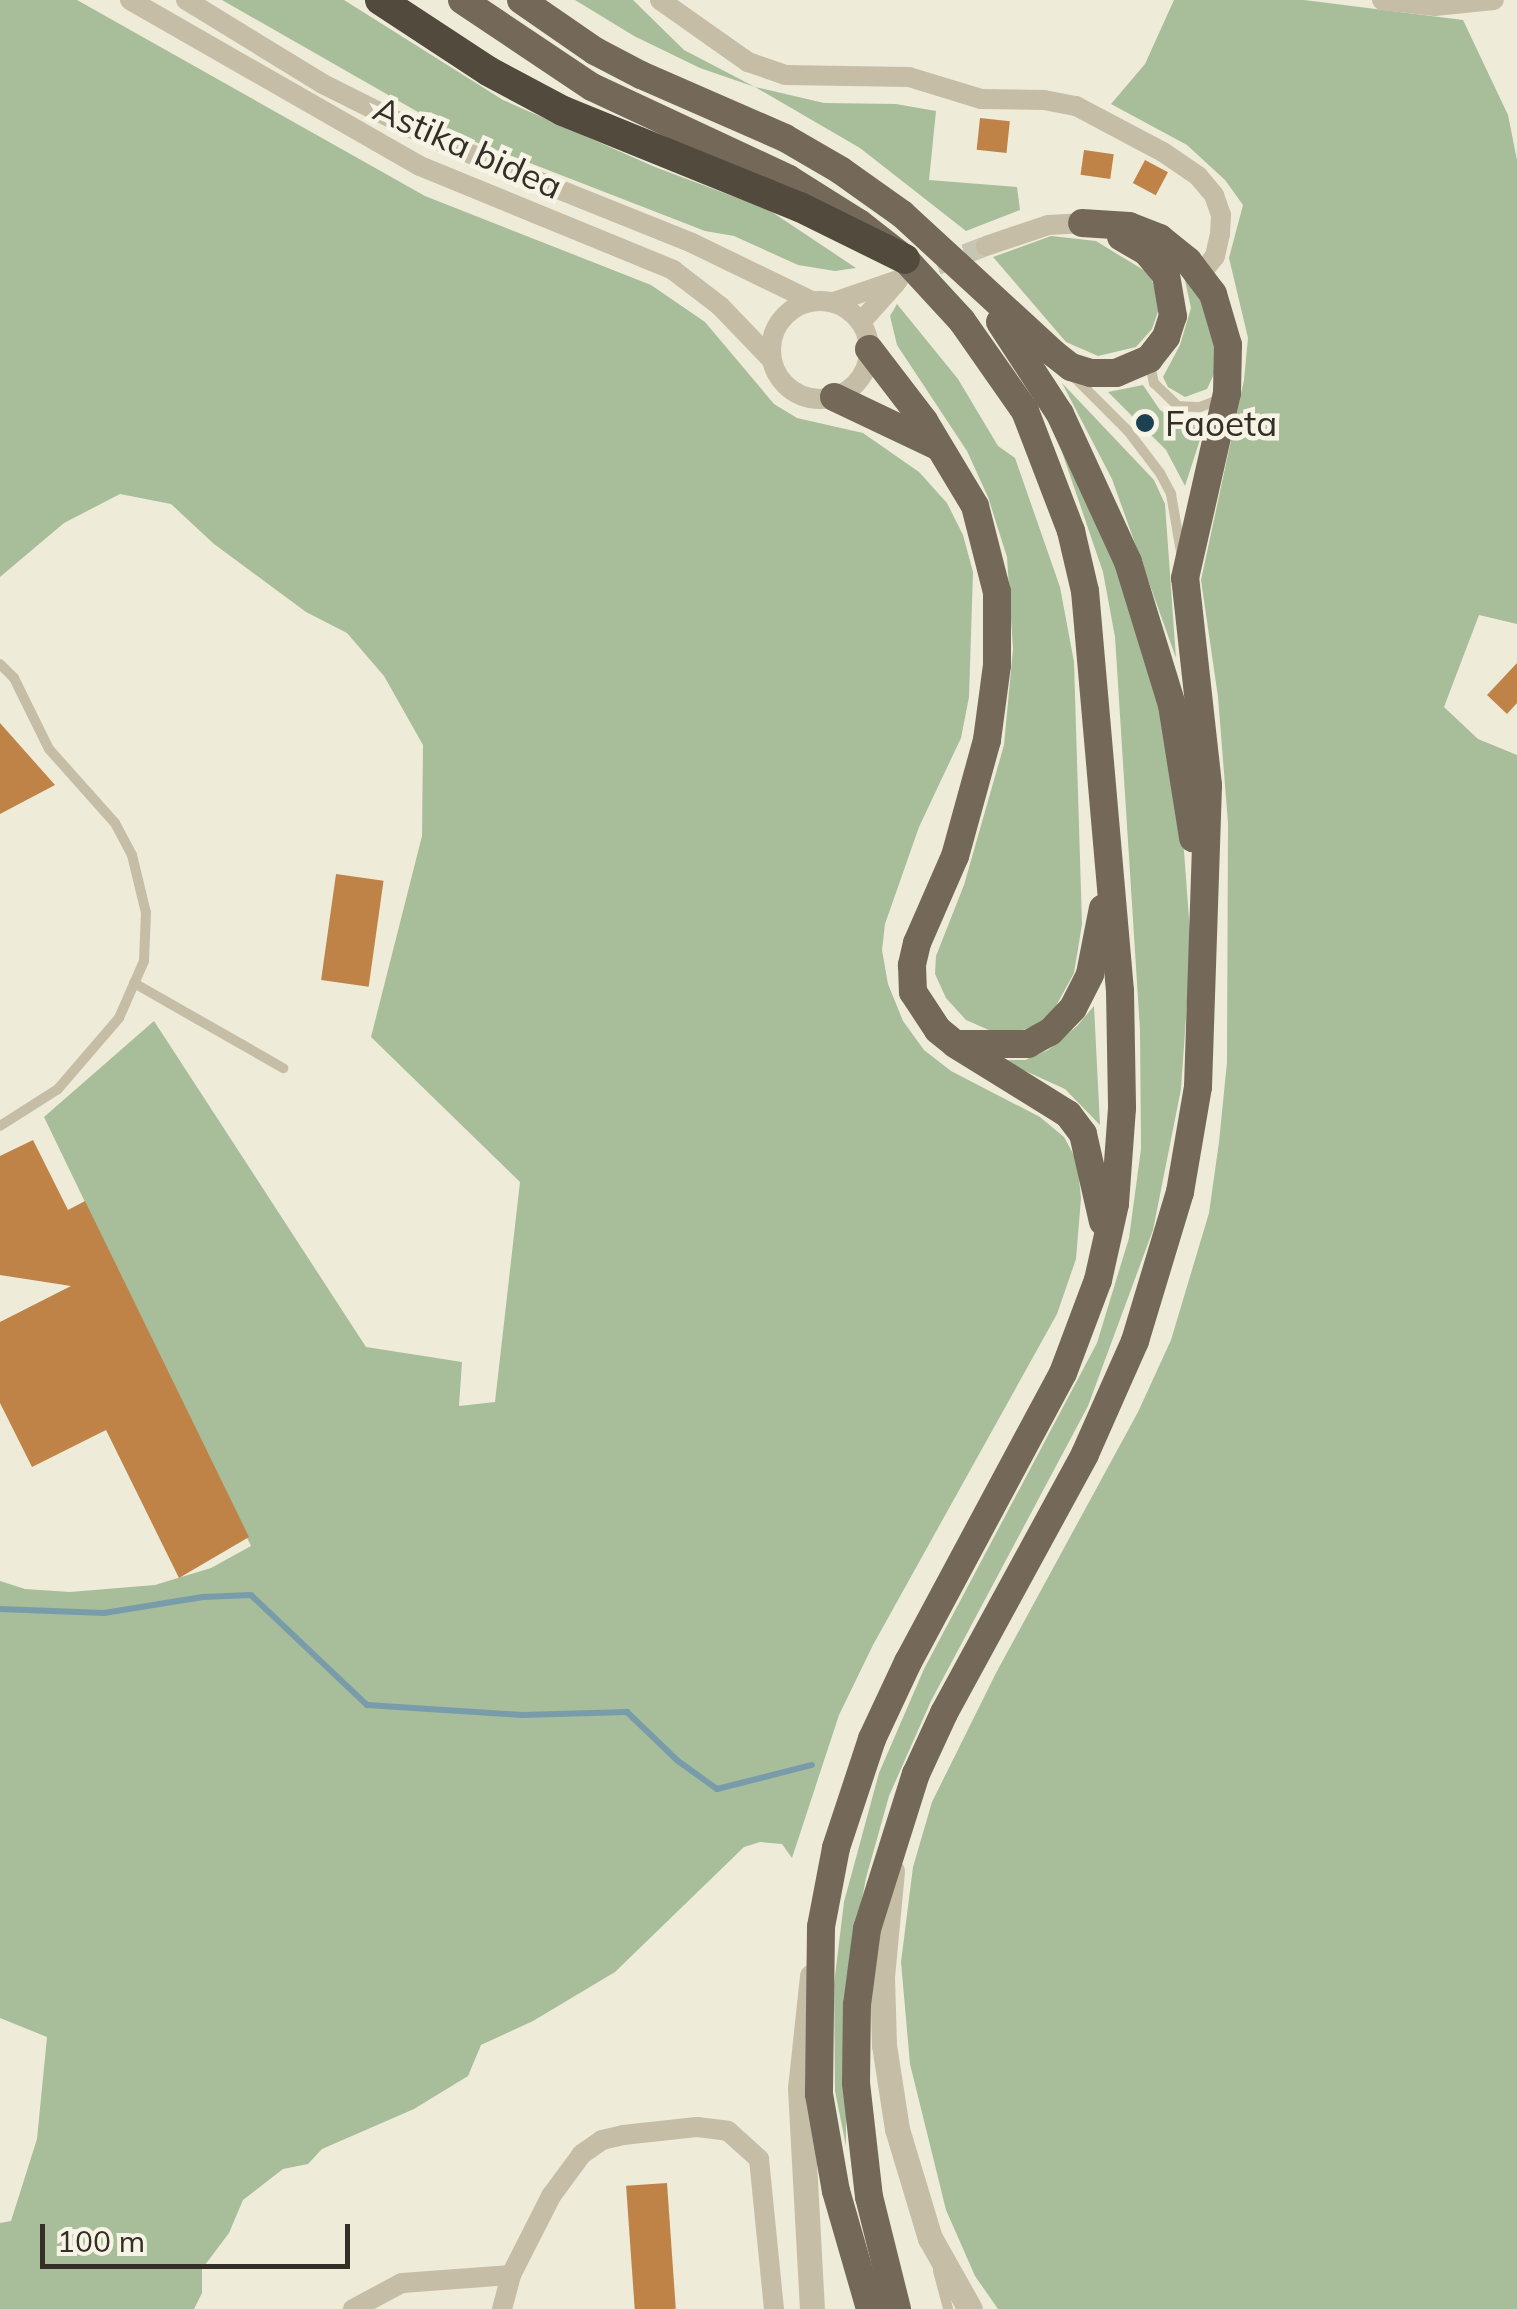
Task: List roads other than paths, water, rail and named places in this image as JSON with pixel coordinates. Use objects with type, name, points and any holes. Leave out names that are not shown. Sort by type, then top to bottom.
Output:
[{"type":"highway","points":[[380,0],[488,71],[550,104],[800,207],[904,260]]},
{"type":"main road","points":[[462,0],[592,87],[789,179],[859,223],[904,260],[962,321],[1025,411],[1071,531],[1093,646],[1120,992],[1122,1108],[1107,1241],[1098,1280],[1063,1373],[908,1662],[872,1740],[836,1848],[821,1927],[819,2094],[836,2191],[870,2309]]},
{"type":"main road","points":[[521,0],[641,75],[785,138],[840,170],[902,214],[1052,354],[1071,367],[1092,373],[1116,373],[1149,359],[1166,337],[1173,316],[1166,275],[1148,252],[1082,222]]},
{"type":"main road","points":[[897,2309],[868,2198],[856,2084],[858,2005],[867,1929],[895,1834],[944,1713],[1085,1454],[1135,1341],[1180,1192],[1198,1088],[1208,785],[1185,578],[1228,393],[1228,345],[1222,317],[1200,275],[1160,238],[1128,226],[1082,222]]},
{"type":"main road","points":[[969,278],[1060,414],[1128,562],[1167,688],[1187,781],[1205,948]]},
{"type":"main road","points":[[865,335],[924,421],[975,506],[997,592],[997,665],[986,740],[955,856],[912,965],[914,992],[923,1012],[955,1044],[1068,1114],[1076,1124],[1094,1170],[1107,1241]]},
{"type":"main road","points":[[834,397],[935,445]]},
{"type":"main road","points":[[955,1044],[1028,1044],[1050,1032],[1074,1008],[1090,974],[1110,878]]},
{"type":"street","name":"Astika bidea","points":[[130,0],[420,166],[673,270],[720,306],[771,359]]},
{"type":"street","name":"Astika bidea","points":[[186,0],[324,84],[431,138],[692,243],[812,301]]},
{"type":"street","points":[[660,0],[748,62],[785,74],[909,76],[981,99],[1044,100],[1076,106],[1163,152],[1198,176],[1214,196],[1221,214],[1220,234],[1215,256],[1200,275]]},
{"type":"street","points":[[1382,0],[1434,6],[1494,0]]},
{"type":"street","points":[[986,246],[1048,225],[1082,222]]},
{"type":"street","points":[[898,280],[865,335],[860,378],[834,397],[806,397],[792,390],[771,359],[778,324],[787,313],[812,301],[834,302],[898,280]]},
{"type":"street","points":[[834,302],[865,335]]},
{"type":"street","points":[[895,1834],[882,1977],[884,2045],[897,2128],[930,2238],[970,2309]]},
{"type":"street","points":[[812,2309],[800,2088],[804,2021],[821,1927]]},
{"type":"street","points":[[502,2309],[510,2275],[550,2196],[582,2154],[602,2140],[697,2127],[728,2131],[760,2158],[774,2309]]},
{"type":"street","points":[[353,2309],[402,2282],[510,2275]]},
{"type":"lane","points":[[1052,354],[1128,431],[1160,472],[1171,494],[1185,578]]},
{"type":"lane","points":[[1149,359],[1154,383],[1178,406],[1200,408],[1218,402],[1228,393]]},
{"type":"lane","points":[[0,664],[14,678],[49,749],[114,822],[132,855],[146,913],[144,961],[119,1018],[58,1090],[0,1126]]},
{"type":"lane","points":[[134,983],[283,1068]]},
{"type":"lane","points":[[930,2238],[948,2309]]},
{"type":"waterway","points":[[0,1609],[104,1613],[203,1597],[251,1595],[367,1705],[522,1715],[627,1712],[678,1761],[717,1789],[812,1765]]},
{"type":"tunnel","points":[[909,276],[986,246]]},
{"type":"place","name":"Faoeta","points":[[1145,423]]}]
